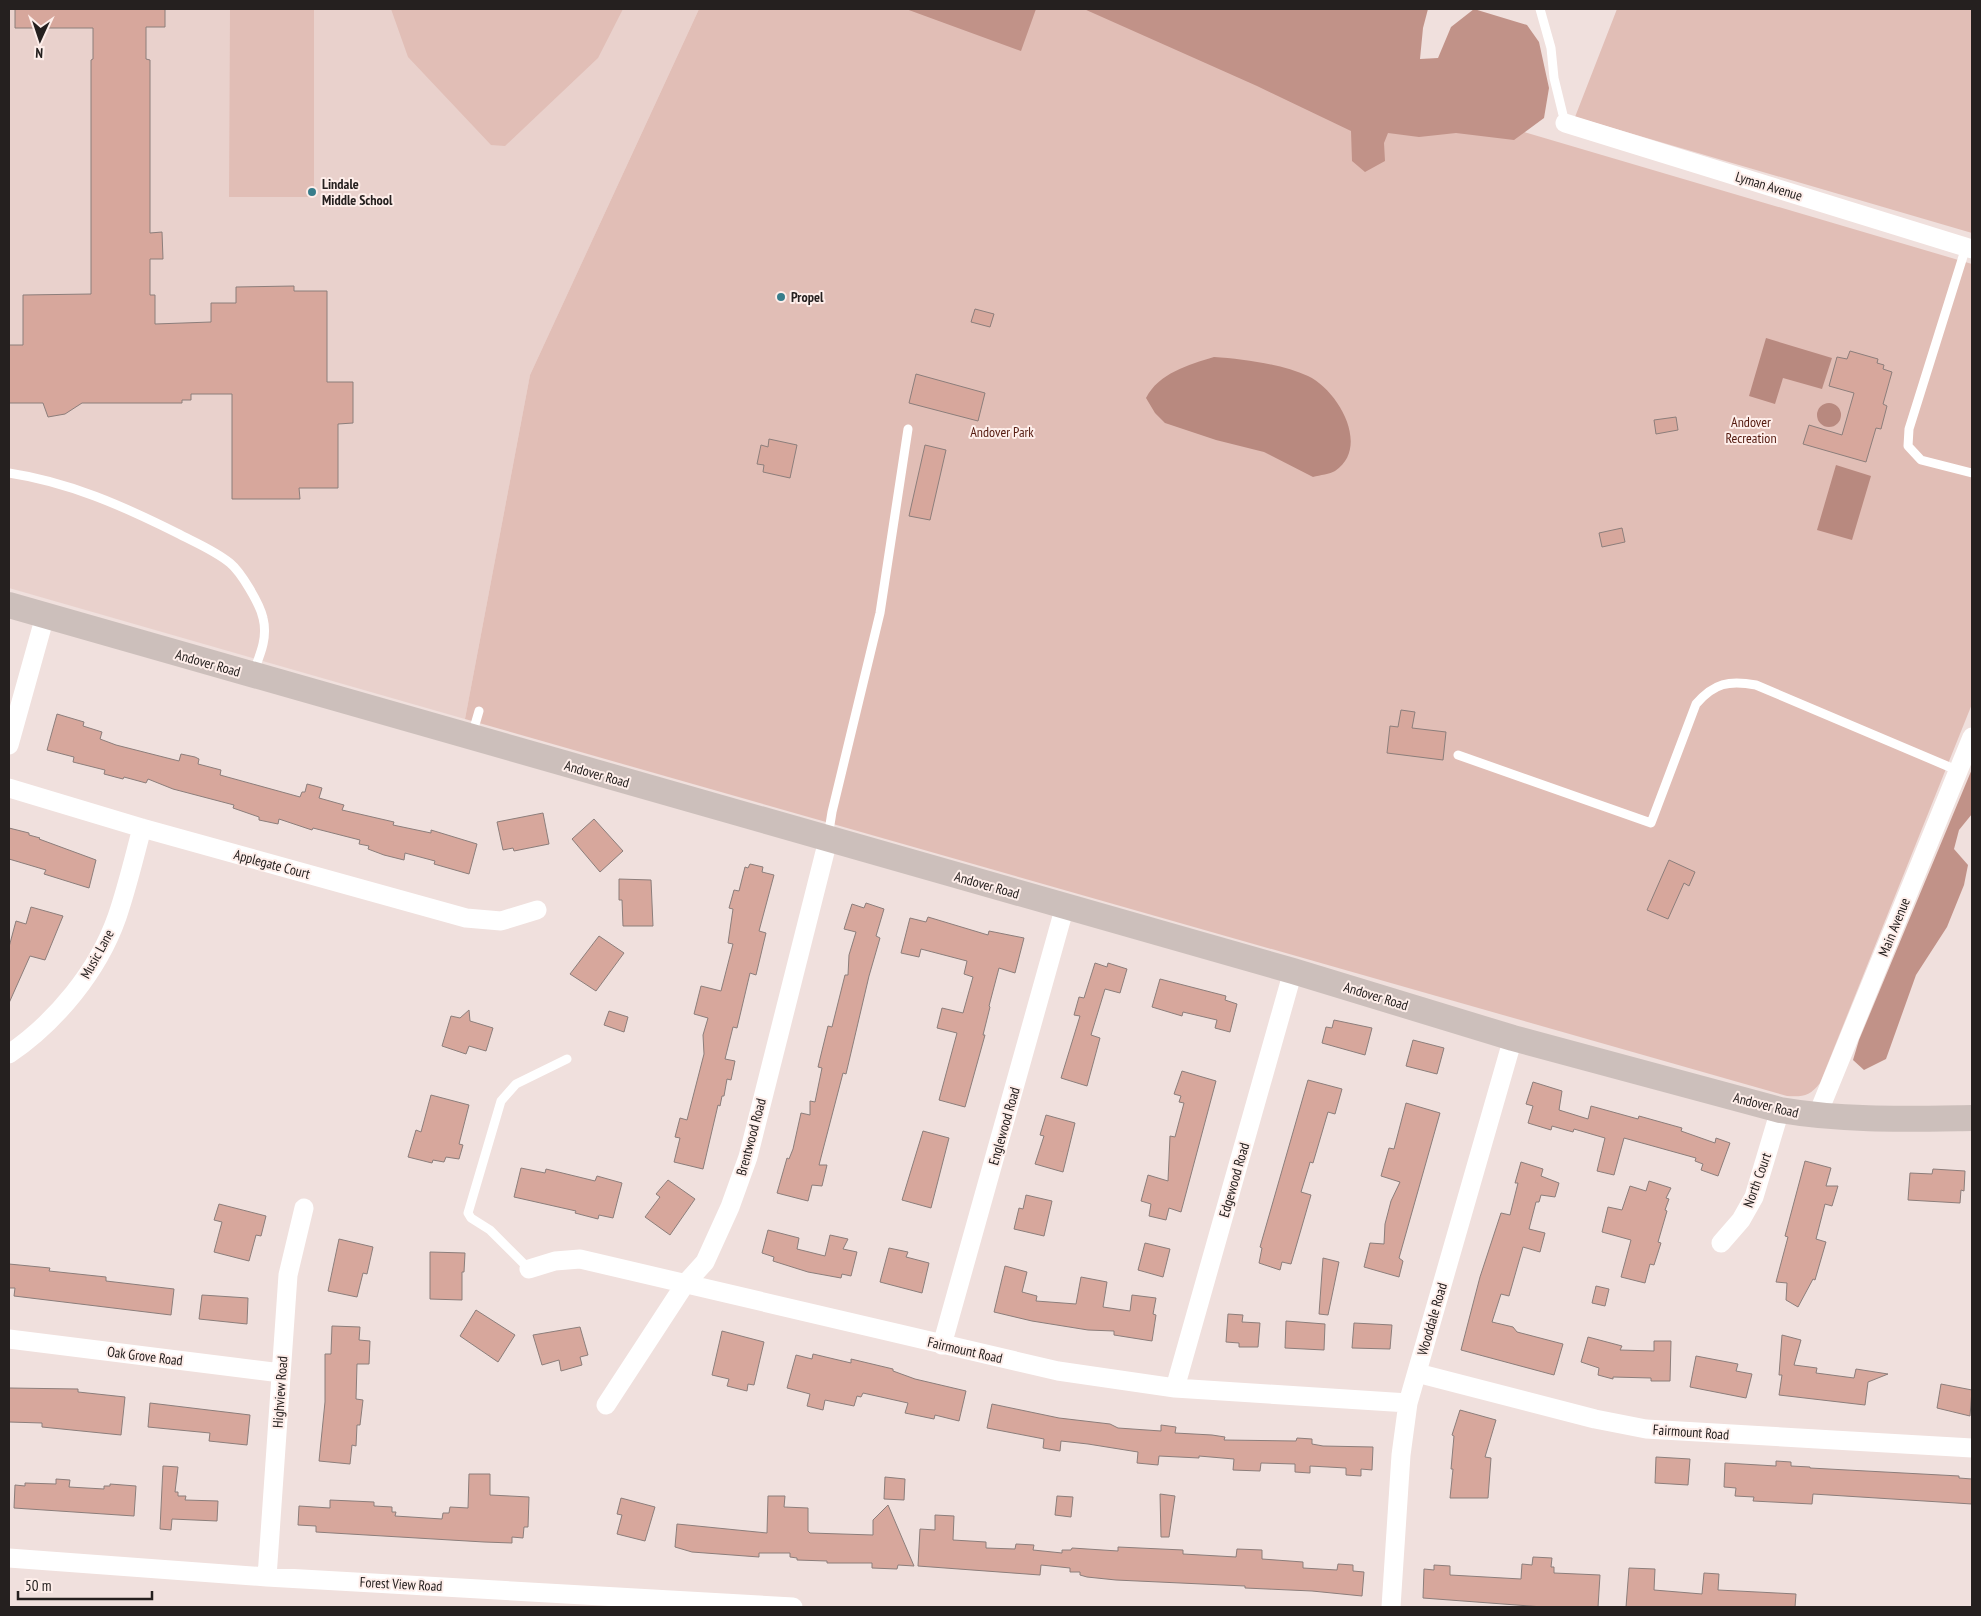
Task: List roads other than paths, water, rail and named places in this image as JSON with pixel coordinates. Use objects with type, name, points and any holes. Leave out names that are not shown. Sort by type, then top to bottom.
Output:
[{"type":"street","name":"Lyman Avenue","points":[[1565,123],[1969,248]]},
{"type":"street","name":"Andover Road","points":[[9,605],[252,676],[1292,971],[1513,1038],[1780,1110],[1817,1116],[1858,1119],[1972,1118]]},
{"type":"street","points":[[9,744],[45,616]]},
{"type":"street","name":"Main Avenue","points":[[1817,1116],[1972,737]]},
{"type":"street","name":"Applegate Court","points":[[9,788],[142,828],[466,918],[501,921],[537,910]]},
{"type":"street","name":"Music Lane","points":[[9,1054],[22,1045],[60,1009],[89,973],[116,919],[142,828]]},
{"type":"street","name":"Brentwood Road","points":[[606,1404],[685,1284],[705,1262],[730,1207],[748,1157],[828,840]]},
{"type":"street","name":"Englewood Road","points":[[942,1345],[1065,906]]},
{"type":"street","name":"Edgewood Road","points":[[1175,1388],[1292,971]]},
{"type":"street","name":"Wooddale Road","points":[[1390,1607],[1400,1455],[1408,1403],[1513,1038]]},
{"type":"street","name":"North Court","points":[[1721,1243],[1741,1220],[1754,1197],[1780,1110]]},
{"type":"street","name":"Highview Road","points":[[268,1577],[288,1275],[304,1208]]},
{"type":"street","name":"Fairmount Road","points":[[528,1269],[555,1261],[580,1259],[942,1345],[1058,1370],[1175,1388],[1408,1403]]},
{"type":"street","name":"Oak Grove Road","points":[[9,1339],[281,1373]]},
{"type":"street","name":"Fairmount Road","points":[[1417,1373],[1595,1419],[1646,1429],[1972,1448]]},
{"type":"street","name":"Forest View Road","points":[[9,1558],[268,1577],[793,1607]]},
{"type":"lane","points":[[1540,9],[1565,123]]},
{"type":"lane","points":[[1969,248],[1908,428],[1908,446],[1921,460],[1972,473]]},
{"type":"lane","points":[[828,840],[832,812],[880,613],[908,429]]},
{"type":"lane","points":[[9,473],[64,485],[126,507],[204,547],[231,564],[251,592],[263,617],[263,647],[252,676]]},
{"type":"lane","points":[[1458,755],[1651,823],[1696,704],[1707,691],[1724,684],[1740,682],[1756,685],[1959,771]]},
{"type":"lane","points":[[471,738],[479,711]]},
{"type":"lane","points":[[528,1269],[490,1230],[471,1218],[468,1212],[501,1101],[516,1084],[567,1058]]},
{"type":"place","name":"Lindale Middle School","points":[[312,192]]},
{"type":"place","name":"Propel","points":[[781,297]]},
{"type":"park label","name":"Andover Recreation","points":[[1751,430]]},
{"type":"park label","name":"Andover Park","points":[[1002,432]]}]
